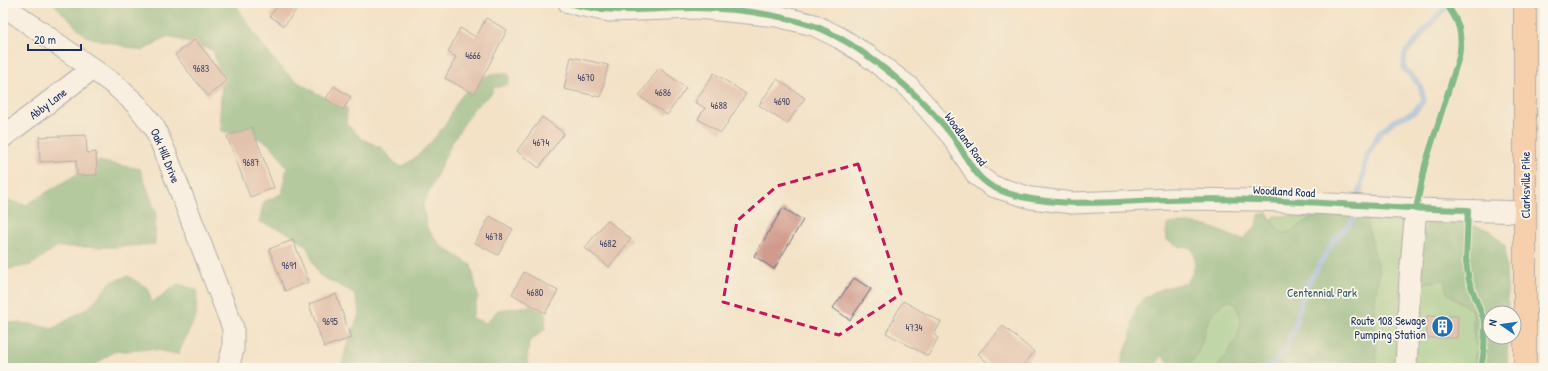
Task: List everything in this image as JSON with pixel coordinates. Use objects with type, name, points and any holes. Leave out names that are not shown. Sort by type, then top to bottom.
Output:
[{"type":"main road","name":"Clarksville Pike","points":[[1524,368],[1525,3]]},
{"type":"street","name":"Woodland Road","points":[[570,3],[609,11],[697,8],[777,16],[814,25],[865,54],[909,87],[952,136],[977,174],[992,186],[1010,193],[1031,198],[1073,203],[1171,200],[1260,200],[1416,209],[1525,212]]},
{"type":"street","name":"Oak Hill Drive","points":[[3,5],[115,85],[137,105],[154,127],[166,154],[233,328],[233,349],[228,368]]},
{"type":"street","name":"Abby Lane","points":[[3,137],[92,69]]},
{"type":"street","points":[[1406,368],[1410,278],[1416,209]]},
{"type":"highlighted area","points":[[858,164],[901,294],[839,335],[723,302],[737,221],[777,186]]},
{"type":"green space","points":[[53,3],[235,3],[260,41],[281,68],[309,89],[347,108],[346,123],[362,139],[382,148],[394,162],[401,167],[414,159],[431,143],[447,123],[459,99],[471,86],[477,81],[492,74],[508,74],[510,76],[508,84],[494,87],[492,93],[474,108],[451,144],[423,205],[427,228],[441,246],[471,265],[478,296],[472,318],[486,323],[498,310],[530,306],[546,314],[545,329],[529,342],[527,362],[532,368],[342,368],[346,348],[360,312],[354,293],[319,275],[306,245],[285,231],[259,222],[264,202],[281,194],[287,168],[267,142],[253,137],[222,131],[220,115],[222,81],[213,50],[168,36],[142,51],[85,36]]},
{"type":"green space","points":[[98,161],[140,169],[156,212],[155,244],[115,247],[56,247],[31,265],[3,270],[3,199],[26,205]]},
{"type":"green space","points":[[1267,213],[1277,228],[1283,233],[1292,231],[1306,221],[1317,217],[1338,215],[1366,217],[1379,272],[1374,306],[1377,368],[1217,368],[1238,336],[1240,327],[1238,310],[1232,301],[1225,301],[1210,318],[1197,354],[1188,365],[1173,367],[1162,356],[1153,368],[1122,368],[1123,357],[1130,339],[1135,312],[1140,303],[1158,290],[1187,283],[1195,266],[1195,257],[1191,248],[1180,247],[1167,240],[1166,232],[1168,224],[1185,223],[1201,225],[1243,239],[1256,226],[1259,215]]},
{"type":"green space","name":"Centennial Park","points":[[1275,216],[1455,220],[1491,231],[1505,246],[1508,305],[1482,305],[1482,345],[1508,345],[1507,368],[1172,368]]},
{"type":"green space","points":[[1429,219],[1455,220],[1491,231],[1505,246],[1508,305],[1482,305],[1482,345],[1508,345],[1507,368],[1470,368],[1473,366],[1477,348],[1473,332],[1473,311],[1447,293],[1444,280],[1420,284],[1417,257]]},
{"type":"green space","points":[[128,276],[149,289],[151,303],[178,284],[197,290],[196,316],[178,354],[150,349],[113,352],[91,368],[3,368],[3,322],[32,324],[52,329],[89,307],[111,282]]},
{"type":"building","points":[[280,3],[287,3],[296,10],[284,26],[270,16]]},
{"type":"building","points":[[486,18],[507,30],[474,94],[445,78],[456,57],[448,52],[460,28],[476,37]]},
{"type":"building","points":[[195,39],[227,80],[208,96],[175,55]]},
{"type":"building","points":[[571,57],[608,65],[601,97],[564,89]]},
{"type":"building","points":[[659,68],[686,88],[667,115],[639,96]]},
{"type":"building","points":[[714,73],[746,94],[721,133],[698,119],[705,108],[695,102]]},
{"type":"building","points":[[777,79],[805,98],[787,124],[759,105]]},
{"type":"building","points":[[334,86],[351,97],[343,110],[326,99]]},
{"type":"building","points":[[542,117],[564,133],[539,168],[517,151]]},
{"type":"building","points":[[252,127],[274,188],[250,197],[227,136]]},
{"type":"building","points":[[86,135],[87,153],[96,152],[97,175],[77,176],[76,160],[40,162],[39,137]]},
{"type":"building","points":[[783,208],[803,220],[774,269],[754,256]]},
{"type":"building","points":[[490,216],[513,229],[498,255],[475,243]]},
{"type":"building","points":[[607,220],[631,239],[609,267],[585,248]]},
{"type":"building","points":[[293,240],[309,282],[285,291],[269,249]]},
{"type":"building","points":[[524,272],[558,291],[545,313],[512,294]]},
{"type":"building","points":[[854,278],[871,289],[850,320],[833,308]]},
{"type":"building","points":[[336,294],[351,338],[324,347],[309,304]]},
{"type":"building","points":[[903,301],[941,322],[934,335],[938,338],[928,356],[886,333]]},
{"type":"building","name":"Route 108 Sewage Pumping Station","points":[[1427,316],[1458,316],[1457,338],[1427,338]]},
{"type":"building","points":[[1003,326],[1034,352],[1021,368],[994,368],[978,354]]},
{"type":"waterway","points":[[1358,201],[1367,156],[1380,132],[1394,121],[1414,112],[1424,100],[1420,85],[1404,68],[1405,54],[1441,12],[1453,3]]},
{"type":"waterway","points":[[1267,368],[1284,353],[1297,321],[1304,290],[1335,239],[1353,220],[1355,210]]},
{"type":"cycle path","points":[[569,3],[585,7],[616,10],[695,8],[739,10],[783,18],[811,25],[831,33],[878,64],[917,96],[951,134],[974,170],[986,182],[993,187],[1012,194],[1033,199],[1078,203],[1189,199],[1247,200],[1468,210],[1466,262],[1469,281],[1485,323],[1484,350],[1481,368]]},
{"type":"cycle path","points":[[1416,209],[1425,165],[1459,57],[1461,42],[1459,28],[1454,16],[1445,3]]},
{"type":"place","name":"Route 108 Sewage Pumping Station","points":[[1442,327]]}]
